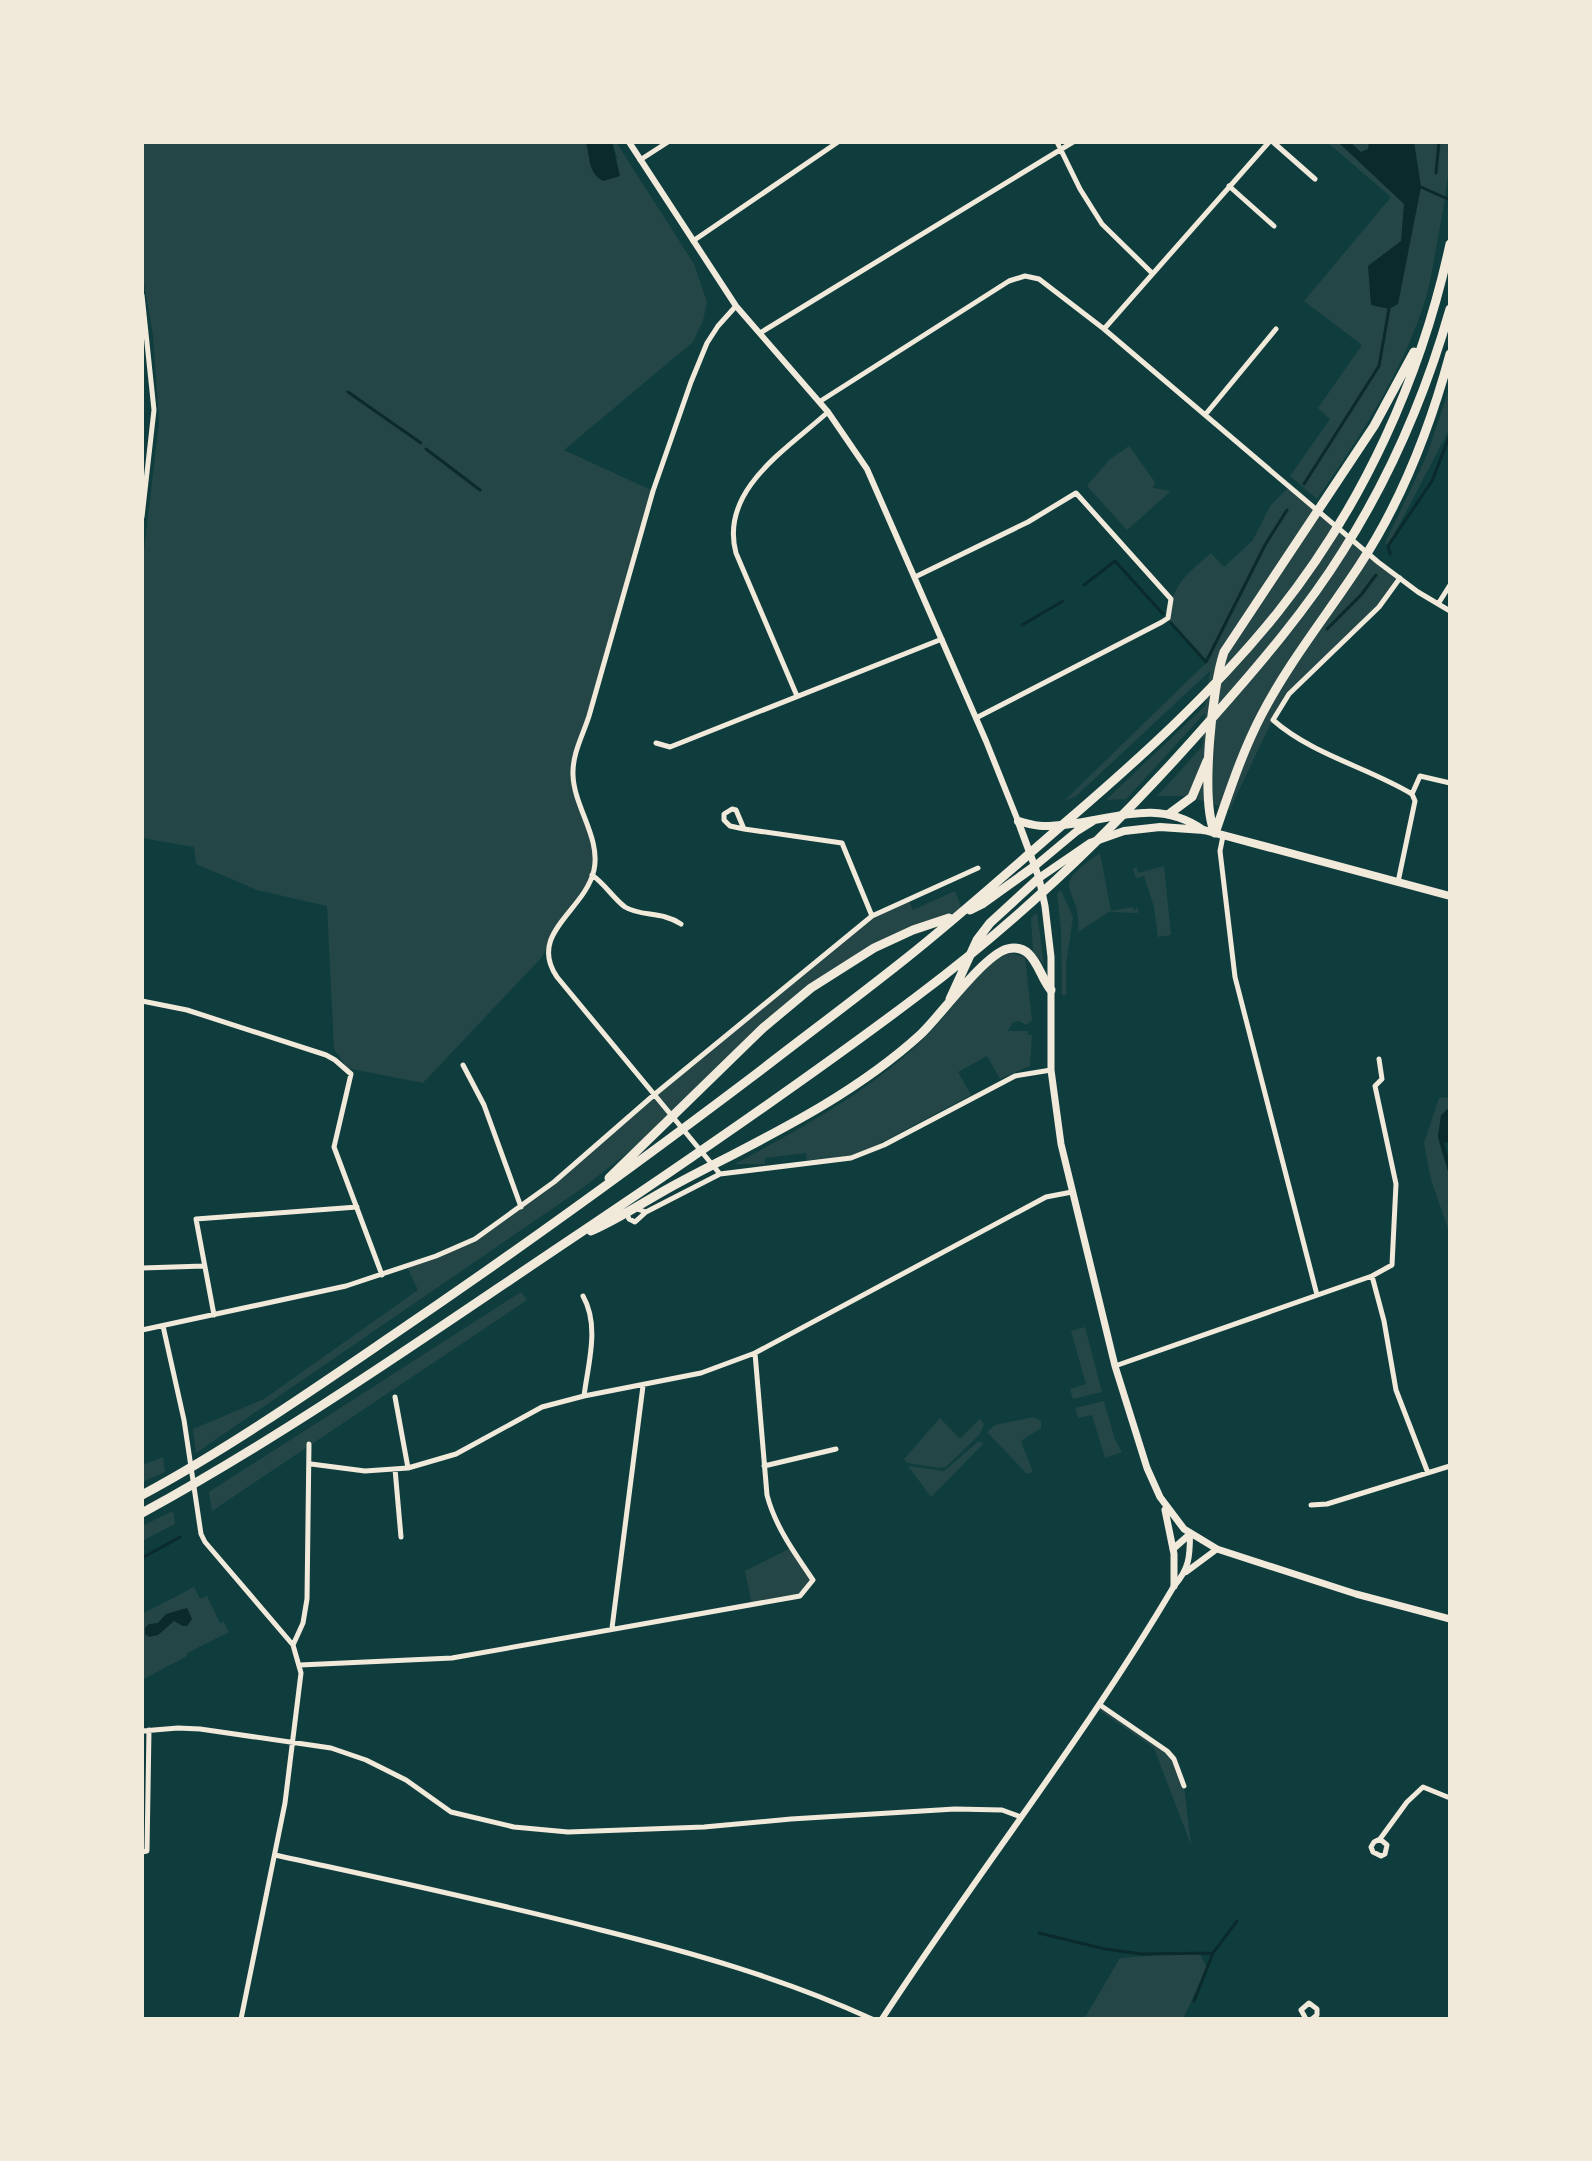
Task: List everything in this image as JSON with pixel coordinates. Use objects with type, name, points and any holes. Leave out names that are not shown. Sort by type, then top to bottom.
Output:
[{"type":"highway","points":[[142,1495],[304,1395],[589,1198],[906,958],[1125,771],[1252,644],[1281,609],[1346,515],[1383,446],[1428,328],[1450,244]]},
{"type":"highway","points":[[142,1513],[216,1470],[689,1160],[918,996],[1044,890],[1184,751],[1240,686],[1342,553],[1391,463],[1420,397],[1450,309]]},
{"type":"highway","points":[[1219,834],[1209,811],[1210,750],[1214,690],[1224,652],[1374,426],[1428,328]]},
{"type":"highway","points":[[1219,834],[1237,769],[1262,714],[1301,649],[1360,566],[1412,469],[1435,408],[1450,354]]},
{"type":"highway","points":[[1169,814],[1192,797],[1210,750]]},
{"type":"highway","points":[[589,1198],[763,1028],[811,988],[851,961],[894,938],[982,904],[1035,866]]},
{"type":"highway","points":[[945,1009],[977,940],[990,923],[1039,878]]},
{"type":"highway","points":[[566,1242],[607,1224],[816,1109],[896,1054],[945,1009],[989,960],[1009,949],[1020,949],[1029,954],[1051,990]]},
{"type":"main road","points":[[1018,821],[1042,826],[1130,812],[1169,814],[1204,830]]},
{"type":"main road","points":[[1035,866],[1097,818]]},
{"type":"main road","points":[[1018,821],[1039,878],[1048,925],[1051,1070],[1061,1144],[1115,1366],[1147,1468],[1163,1502],[1173,1549],[1174,1586]]},
{"type":"main road","points":[[1039,878],[1082,847],[1115,833],[1160,827],[1204,830],[1450,896]]},
{"type":"main road","points":[[1163,1502],[1190,1534],[1217,1549],[1343,1590],[1450,1619]]},
{"type":"main road","points":[[1173,1549],[1190,1534]]},
{"type":"street","points":[[629,142],[736,306],[828,412],[872,479],[1018,821]]},
{"type":"street","points":[[640,160],[668,142]]},
{"type":"street","points":[[693,241],[838,142]]},
{"type":"street","points":[[1057,142],[1080,189],[1102,224],[1152,273]]},
{"type":"street","points":[[759,334],[1073,142]]},
{"type":"street","points":[[1104,329],[1271,142],[1315,179]]},
{"type":"street","points":[[1229,186],[1274,226]]},
{"type":"street","points":[[819,402],[1009,281],[1025,276],[1039,279],[1104,329],[1400,578],[1450,611]]},
{"type":"street","points":[[142,295],[153,424],[142,517]]},
{"type":"street","points":[[720,1174],[557,977],[549,963],[548,946],[589,885],[592,875],[594,850],[573,775],[576,754],[653,491],[701,356],[718,326],[736,306]]},
{"type":"street","points":[[1205,415],[1276,329]]},
{"type":"street","points":[[797,696],[736,553],[732,539],[733,526],[748,486],[828,412]]},
{"type":"street","points":[[142,424],[153,424]]},
{"type":"street","points":[[915,577],[1028,522],[1076,493],[1169,596],[1168,618],[1162,622],[976,718]]},
{"type":"street","points":[[1398,883],[1415,801],[1412,794],[1290,735],[1273,720],[1289,694],[1379,607],[1400,578]]},
{"type":"street","points":[[1438,604],[1450,585]]},
{"type":"street","points":[[656,743],[670,747],[942,639]]},
{"type":"street","points":[[1412,794],[1420,776],[1450,783]]},
{"type":"street","points":[[744,829],[736,810],[724,814],[724,820],[730,826],[744,829],[842,843],[872,916]]},
{"type":"street","points":[[1219,834],[1235,977],[1317,1295]]},
{"type":"street","points":[[142,1330],[316,1294],[382,1275],[475,1239],[554,1182],[655,1094],[872,916],[978,868]]},
{"type":"street","points":[[592,875],[626,907],[662,914],[681,924]]},
{"type":"street","points":[[142,1001],[185,1009],[326,1055],[351,1074],[334,1147],[382,1275]]},
{"type":"street","points":[[1115,1366],[1372,1276],[1392,1265],[1396,1184],[1375,1086],[1382,1079],[1379,1059]]},
{"type":"street","points":[[463,1065],[484,1105],[521,1207]]},
{"type":"street","points":[[646,1212],[720,1174],[851,1158],[884,1145],[1015,1076],[1051,1070]]},
{"type":"street","points":[[311,1464],[365,1471],[408,1468],[456,1454],[542,1407],[701,1373],[755,1353],[1046,1197],[1072,1192]]},
{"type":"street","points":[[214,1315],[196,1219],[357,1207]]},
{"type":"street","points":[[142,1268],[204,1266]]},
{"type":"street","points":[[1372,1276],[1384,1321],[1396,1390],[1428,1473]]},
{"type":"street","points":[[583,1296],[591,1311],[592,1337],[584,1396]]},
{"type":"street","points":[[163,1326],[184,1420],[201,1534],[250,1598],[293,1645],[300,1665],[294,1742],[275,1855],[241,2019]]},
{"type":"street","points":[[300,1665],[452,1658],[800,1596],[813,1580],[791,1548],[770,1507],[755,1353]]},
{"type":"street","points":[[612,1628],[643,1386]]},
{"type":"street","points":[[395,1397],[408,1468]]},
{"type":"street","points":[[293,1645],[303,1623],[307,1599],[309,1444]]},
{"type":"street","points":[[764,1466],[836,1449]]},
{"type":"street","points":[[1311,1505],[1327,1504],[1450,1466]]},
{"type":"street","points":[[395,1469],[401,1537]]},
{"type":"street","points":[[1186,1572],[1190,1534]]},
{"type":"street","points":[[882,2019],[1100,1705],[1174,1586],[1186,1572],[1217,1549]]},
{"type":"street","points":[[1100,1705],[1167,1751],[1174,1759],[1184,1786]]},
{"type":"street","points":[[142,1852],[147,1851],[144,1832],[146,1730],[200,1729],[331,1748],[366,1760],[406,1780],[451,1812],[514,1827],[568,1832],[704,1827],[955,1809],[1002,1810],[1021,1817]]},
{"type":"street","points":[[1380,1839],[1407,1802],[1423,1787],[1450,1798]]},
{"type":"street","points":[[275,1855],[673,1948],[819,1994],[872,2019]]},
{"type":"shaded area","points":[[142,142],[586,142],[618,159],[612,142],[616,142],[694,264],[707,302],[703,321],[693,342],[564,450],[653,491],[581,736],[573,775],[594,850],[592,875],[541,958],[423,1083],[347,1068],[334,1049],[327,906],[257,890],[196,864],[194,847],[142,838],[142,568],[159,422],[153,335],[142,272]]},
{"type":"shaded area","points":[[586,142],[612,142],[620,176],[603,181],[598,178],[590,164]]},
{"type":"shaded area","points":[[1327,142],[1450,142],[1450,153],[1432,271],[1418,322],[1380,401],[1317,499],[1290,476],[1330,419],[1318,408],[1362,345],[1304,301],[1391,197]]},
{"type":"shaded area","points":[[1338,142],[1350,142],[1361,152],[1368,149],[1369,142],[1414,142],[1421,187],[1398,304],[1389,309],[1371,305],[1368,266],[1401,241],[1404,204]]},
{"type":"shaded area","points":[[1450,386],[1450,428],[1388,546],[1385,543],[1427,455]]},
{"type":"shaded area","points":[[1129,446],[1155,482],[1153,488],[1171,491],[1127,530],[1087,486],[1109,460]]},
{"type":"shaded area","points":[[1289,487],[1400,578],[1379,607],[1279,706],[1232,810],[1186,796],[1157,796],[1202,747],[1205,713],[1126,799],[1106,800],[1205,706],[1210,671],[1075,797],[1065,800],[1206,663],[1168,618],[1177,588],[1211,553],[1224,567],[1253,540],[1270,506]]},
{"type":"shaded area","points":[[1100,853],[1111,911],[1133,907],[1134,911],[1138,907],[1138,913],[1109,912],[1078,932],[1076,905],[1069,883],[1073,875]]},
{"type":"shaded area","points":[[1164,866],[1171,935],[1158,937],[1154,907],[1144,876],[1136,878],[1133,869],[1137,868],[1138,873]]},
{"type":"shaded area","points":[[1061,890],[1073,917],[1066,965],[1066,995],[1062,995],[1057,894]]},
{"type":"shaded area","points":[[955,891],[962,909],[942,921],[913,930],[829,975],[660,1127],[584,1187],[196,1453],[193,1429],[264,1399],[418,1290],[407,1267],[475,1239],[554,1182],[655,1094],[872,916],[908,898],[913,910]]},
{"type":"shaded area","points":[[1037,913],[1044,965],[1033,951],[1031,918]]},
{"type":"shaded area","points":[[1011,953],[1025,957],[1032,1020],[1026,1025],[1013,1022],[1008,1031],[1028,1031],[1028,1035],[1032,1035],[1030,1066],[1000,1079],[987,1056],[958,1072],[971,1095],[869,1149],[839,1159],[807,1160],[806,1153],[765,1158],[765,1164],[735,1164],[817,1118],[896,1064],[941,1020],[982,972]]},
{"type":"shaded area","points":[[1450,1097],[1450,1107],[1441,1116],[1438,1137],[1450,1178],[1450,1234],[1431,1180],[1424,1143],[1439,1098]]},
{"type":"shaded area","points":[[1450,1107],[1450,1142],[1444,1143],[1450,1162],[1450,1178],[1438,1137],[1441,1115]]},
{"type":"shaded area","points":[[521,1292],[527,1300],[212,1511],[209,1492]]},
{"type":"shaded area","points":[[1085,1327],[1102,1392],[1073,1399],[1070,1389],[1086,1384],[1071,1331]]},
{"type":"shaded area","points":[[1104,1401],[1115,1440],[1122,1452],[1105,1458],[1092,1415],[1078,1418],[1075,1408]]},
{"type":"shaded area","points":[[1034,1417],[1041,1421],[1041,1428],[1021,1441],[1033,1472],[1027,1474],[987,1432],[995,1425]]},
{"type":"shaded area","points":[[940,1418],[960,1439],[980,1419],[984,1424],[980,1434],[946,1467],[907,1463],[904,1459]]},
{"type":"shaded area","points":[[979,1441],[983,1444],[931,1497],[908,1466],[944,1471]]},
{"type":"shaded area","points":[[163,1457],[165,1472],[142,1482],[142,1465]]},
{"type":"shaded area","points":[[173,1511],[175,1524],[142,1541],[142,1526]]},
{"type":"shaded area","points":[[791,1548],[813,1580],[800,1596],[752,1605],[745,1571]]},
{"type":"shaded area","points":[[194,1587],[200,1599],[207,1596],[220,1623],[224,1622],[229,1632],[142,1680],[142,1614]]},
{"type":"shaded area","points":[[187,1608],[192,1619],[187,1626],[174,1621],[158,1635],[149,1637],[145,1634],[149,1624],[158,1623],[166,1614]]},
{"type":"shaded area","points":[[1100,1705],[1167,1751],[1184,1786],[1191,1845],[1154,1748],[1097,1709]]},
{"type":"shaded area","points":[[1199,1952],[1207,1968],[1183,2019],[1084,2019],[1120,1958]]},
{"type":"waterway","points":[[1436,173],[1439,142]]},
{"type":"waterway","points":[[1421,187],[1450,200]]},
{"type":"waterway","points":[[1304,484],[1379,366],[1389,309]]},
{"type":"waterway","points":[[348,392],[421,443]]},
{"type":"waterway","points":[[1390,554],[1388,546],[1432,481],[1450,435]]},
{"type":"waterway","points":[[426,449],[480,490]]},
{"type":"waterway","points":[[1171,623],[1206,662],[1265,545],[1287,510]]},
{"type":"waterway","points":[[1084,585],[1115,561],[1163,614]]},
{"type":"waterway","points":[[1327,629],[1376,575]]},
{"type":"waterway","points":[[1022,625],[1063,601]]},
{"type":"waterway","points":[[142,1558],[180,1537]]},
{"type":"waterway","points":[[1194,2001],[1213,1953],[1237,1921]]},
{"type":"waterway","points":[[1039,1933],[1105,1949],[1142,1954],[1213,1953]]}]
